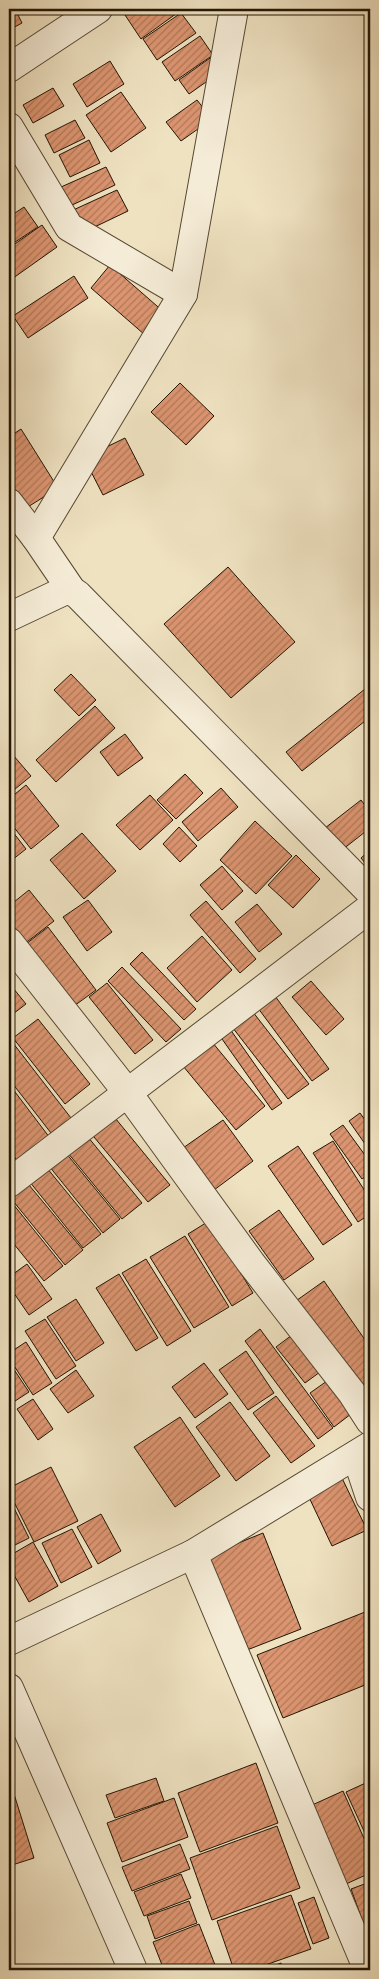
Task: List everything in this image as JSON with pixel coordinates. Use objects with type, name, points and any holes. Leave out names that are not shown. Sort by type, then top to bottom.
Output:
[{"type":"street","points":[[9,68],[98,9]]},
{"type":"street","points":[[36,538],[183,294],[234,9]]},
{"type":"street","points":[[9,127],[69,227],[183,294]]},
{"type":"street","points":[[9,503],[36,538],[72,591],[370,892]]},
{"type":"street","points":[[9,617],[64,591],[72,591]]},
{"type":"street","points":[[9,1183],[370,908]]},
{"type":"street","points":[[9,942],[127,1092],[251,1263],[352,1393],[370,1421]]},
{"type":"street","points":[[9,1641],[193,1554],[363,1450],[370,1498]]},
{"type":"street","points":[[193,1554],[368,1970]]},
{"type":"street","points":[[9,1688],[133,1970]]},
{"type":"building","points":[[9,9],[15,9],[22,23],[9,30]]},
{"type":"building","points":[[133,9],[178,9],[180,11],[141,39],[125,15]]},
{"type":"building","points":[[181,13],[196,33],[157,60],[143,39]]},
{"type":"building","points":[[200,36],[213,55],[175,81],[162,62]]},
{"type":"building","points":[[213,56],[223,70],[189,94],[179,80]]},
{"type":"building","points":[[110,61],[124,84],[87,107],[73,84]]},
{"type":"building","points":[[53,88],[64,106],[33,123],[23,105]]},
{"type":"building","points":[[121,92],[146,128],[111,152],[86,115]]},
{"type":"building","points":[[197,100],[212,119],[181,141],[166,122]]},
{"type":"building","points":[[75,120],[85,138],[54,153],[45,135]]},
{"type":"building","points":[[89,140],[100,163],[70,177],[59,155]]},
{"type":"building","points":[[106,167],[115,185],[70,206],[61,187]]},
{"type":"building","points":[[117,190],[128,211],[82,233],[71,211]]},
{"type":"building","points":[[24,207],[38,227],[9,246],[9,217]]},
{"type":"building","points":[[42,225],[57,247],[9,281],[9,248]]},
{"type":"building","points":[[110,265],[165,313],[145,335],[91,288]]},
{"type":"building","points":[[74,276],[88,298],[28,338],[13,316]]},
{"type":"building","points":[[180,383],[214,416],[186,445],[151,412]]},
{"type":"building","points":[[21,429],[58,488],[23,510],[9,487],[9,437]]},
{"type":"building","points":[[125,438],[144,475],[103,495],[84,458]]},
{"type":"building","points":[[228,567],[295,642],[231,698],[164,624]]},
{"type":"building","points":[[71,674],[96,700],[79,716],[54,690]]},
{"type":"building","points":[[370,685],[370,727],[365,721],[302,771],[286,752]]},
{"type":"building","points":[[95,706],[115,728],[56,782],[36,760]]},
{"type":"building","points":[[125,734],[143,758],[118,776],[100,752]]},
{"type":"building","points":[[13,755],[31,776],[9,794],[9,758]]},
{"type":"building","points":[[185,774],[203,793],[176,819],[157,800]]},
{"type":"building","points":[[26,785],[59,826],[31,849],[9,821],[9,799]]},
{"type":"building","points":[[221,788],[238,807],[198,841],[182,822]]},
{"type":"building","points":[[150,795],[173,820],[140,850],[116,825]]},
{"type":"building","points":[[361,800],[370,812],[370,828],[342,850],[325,828]]},
{"type":"building","points":[[255,821],[292,856],[256,894],[220,860]]},
{"type":"building","points":[[9,827],[26,849],[12,860],[9,856]]},
{"type":"building","points":[[179,827],[197,846],[180,862],[163,844]]},
{"type":"building","points":[[82,833],[116,871],[84,899],[50,860]]},
{"type":"building","points":[[370,850],[370,869],[361,858]]},
{"type":"building","points":[[296,855],[320,879],[293,908],[268,885]]},
{"type":"building","points":[[222,866],[243,891],[222,910],[200,885]]},
{"type":"building","points":[[29,890],[54,921],[23,945],[9,927],[9,906]]},
{"type":"building","points":[[88,900],[112,932],[87,951],[63,917]]},
{"type":"building","points":[[206,901],[256,959],[240,973],[190,915]]},
{"type":"building","points":[[257,904],[282,934],[259,952],[235,922]]},
{"type":"building","points":[[48,927],[96,990],[74,1006],[26,944]]},
{"type":"building","points":[[202,936],[232,970],[197,1002],[167,968]]},
{"type":"building","points":[[142,952],[196,1009],[184,1020],[130,964]]},
{"type":"building","points":[[122,967],[181,1029],[166,1042],[108,981]]},
{"type":"building","points":[[311,981],[344,1019],[326,1035],[292,997]]},
{"type":"building","points":[[9,983],[26,1004],[9,1017]]},
{"type":"building","points":[[107,983],[153,1040],[135,1054],[89,997]]},
{"type":"building","points":[[272,992],[329,1069],[312,1081],[255,1004]]},
{"type":"building","points":[[249,1007],[309,1084],[288,1099],[229,1023]]},
{"type":"building","points":[[38,1019],[90,1084],[65,1104],[13,1038]]},
{"type":"building","points":[[225,1022],[282,1103],[272,1110],[215,1029]]},
{"type":"building","points":[[212,1042],[265,1106],[236,1130],[183,1066]]},
{"type":"building","points":[[13,1043],[71,1118],[51,1133],[9,1079],[9,1046]]},
{"type":"building","points":[[9,1084],[50,1138],[18,1162],[9,1149]]},
{"type":"building","points":[[111,1113],[170,1185],[148,1202],[89,1131]]},
{"type":"building","points":[[360,1113],[370,1127],[370,1151],[349,1121]]},
{"type":"building","points":[[223,1120],[253,1161],[214,1190],[183,1148]]},
{"type":"building","points":[[343,1125],[370,1162],[370,1173],[362,1179],[330,1134]]},
{"type":"building","points":[[83,1131],[142,1203],[122,1219],[63,1147]]},
{"type":"building","points":[[333,1141],[370,1199],[370,1214],[358,1222],[313,1153]]},
{"type":"building","points":[[298,1146],[352,1225],[323,1245],[268,1166]]},
{"type":"building","points":[[61,1147],[120,1219],[103,1233],[45,1161]]},
{"type":"building","points":[[42,1162],[101,1234],[83,1248],[25,1176]]},
{"type":"building","points":[[24,1179],[83,1250],[65,1265],[9,1196]]},
{"type":"building","points":[[9,1199],[63,1266],[44,1281],[9,1238]]},
{"type":"building","points":[[279,1210],[314,1259],[284,1280],[249,1231]]},
{"type":"building","points":[[209,1221],[253,1293],[232,1306],[188,1234]]},
{"type":"building","points":[[185,1236],[229,1307],[194,1328],[150,1257]]},
{"type":"building","points":[[146,1259],[191,1331],[167,1346],[122,1273]]},
{"type":"building","points":[[27,1264],[52,1299],[29,1315],[9,1286],[9,1277]]},
{"type":"building","points":[[119,1274],[158,1338],[136,1351],[96,1288]]},
{"type":"building","points":[[324,1281],[370,1347],[370,1405],[293,1303]]},
{"type":"building","points":[[76,1299],[104,1343],[76,1361],[47,1317]]},
{"type":"building","points":[[45,1319],[76,1366],[56,1379],[25,1331]]},
{"type":"building","points":[[260,1329],[333,1428],[318,1439],[245,1341]]},
{"type":"building","points":[[292,1335],[320,1372],[305,1383],[276,1347]]},
{"type":"building","points":[[26,1342],[52,1383],[33,1395],[9,1358],[9,1353]]},
{"type":"building","points":[[246,1351],[274,1393],[248,1410],[219,1370]]},
{"type":"building","points":[[204,1363],[228,1394],[195,1418],[172,1387]]},
{"type":"building","points":[[11,1365],[29,1392],[12,1403],[9,1398],[9,1367]]},
{"type":"building","points":[[76,1370],[94,1396],[68,1413],[50,1389]]},
{"type":"building","points":[[327,1381],[351,1414],[334,1427],[310,1393]]},
{"type":"building","points":[[276,1396],[315,1446],[291,1463],[253,1413]]},
{"type":"building","points":[[33,1399],[53,1429],[38,1440],[17,1409]]},
{"type":"building","points":[[230,1402],[270,1456],[236,1481],[196,1427]]},
{"type":"building","points":[[180,1417],[220,1476],[175,1507],[134,1447]]},
{"type":"building","points":[[51,1467],[78,1521],[34,1542],[9,1492],[9,1488]]},
{"type":"building","points":[[341,1476],[367,1530],[332,1546],[307,1493]]},
{"type":"building","points":[[9,1498],[29,1538],[9,1548]]},
{"type":"building","points":[[101,1514],[121,1551],[98,1564],[77,1527]]},
{"type":"building","points":[[72,1529],[92,1567],[61,1583],[42,1543]]},
{"type":"building","points":[[263,1533],[301,1629],[247,1650],[209,1555]]},
{"type":"building","points":[[33,1542],[58,1586],[29,1602],[9,1566],[9,1556]]},
{"type":"building","points":[[370,1610],[370,1683],[283,1718],[257,1655]]},
{"type":"building","points":[[256,1763],[278,1823],[200,1852],[178,1793]]},
{"type":"building","points":[[9,1778],[34,1858],[9,1866]]},
{"type":"building","points":[[156,1778],[164,1801],[115,1818],[106,1795]]},
{"type":"building","points":[[370,1781],[370,1842],[369,1842],[346,1792]]},
{"type":"building","points":[[343,1791],[370,1852],[370,1873],[346,1884],[310,1806]]},
{"type":"building","points":[[174,1798],[188,1837],[122,1862],[107,1823]]},
{"type":"building","points":[[277,1826],[300,1888],[212,1920],[190,1858]]},
{"type":"building","points":[[180,1844],[190,1869],[132,1891],[122,1867]]},
{"type":"building","points":[[181,1874],[191,1898],[144,1916],[134,1892]]},
{"type":"building","points":[[370,1882],[370,1923],[364,1925],[351,1889]]},
{"type":"building","points":[[291,1895],[311,1949],[251,1970],[234,1970],[217,1921]]},
{"type":"building","points":[[314,1897],[329,1938],[313,1944],[298,1903]]},
{"type":"building","points":[[189,1901],[197,1923],[155,1939],[147,1916]]},
{"type":"building","points":[[199,1924],[217,1970],[164,1970],[153,1942]]},
{"type":"building","points":[[281,1963],[284,1970],[263,1970]]}]
